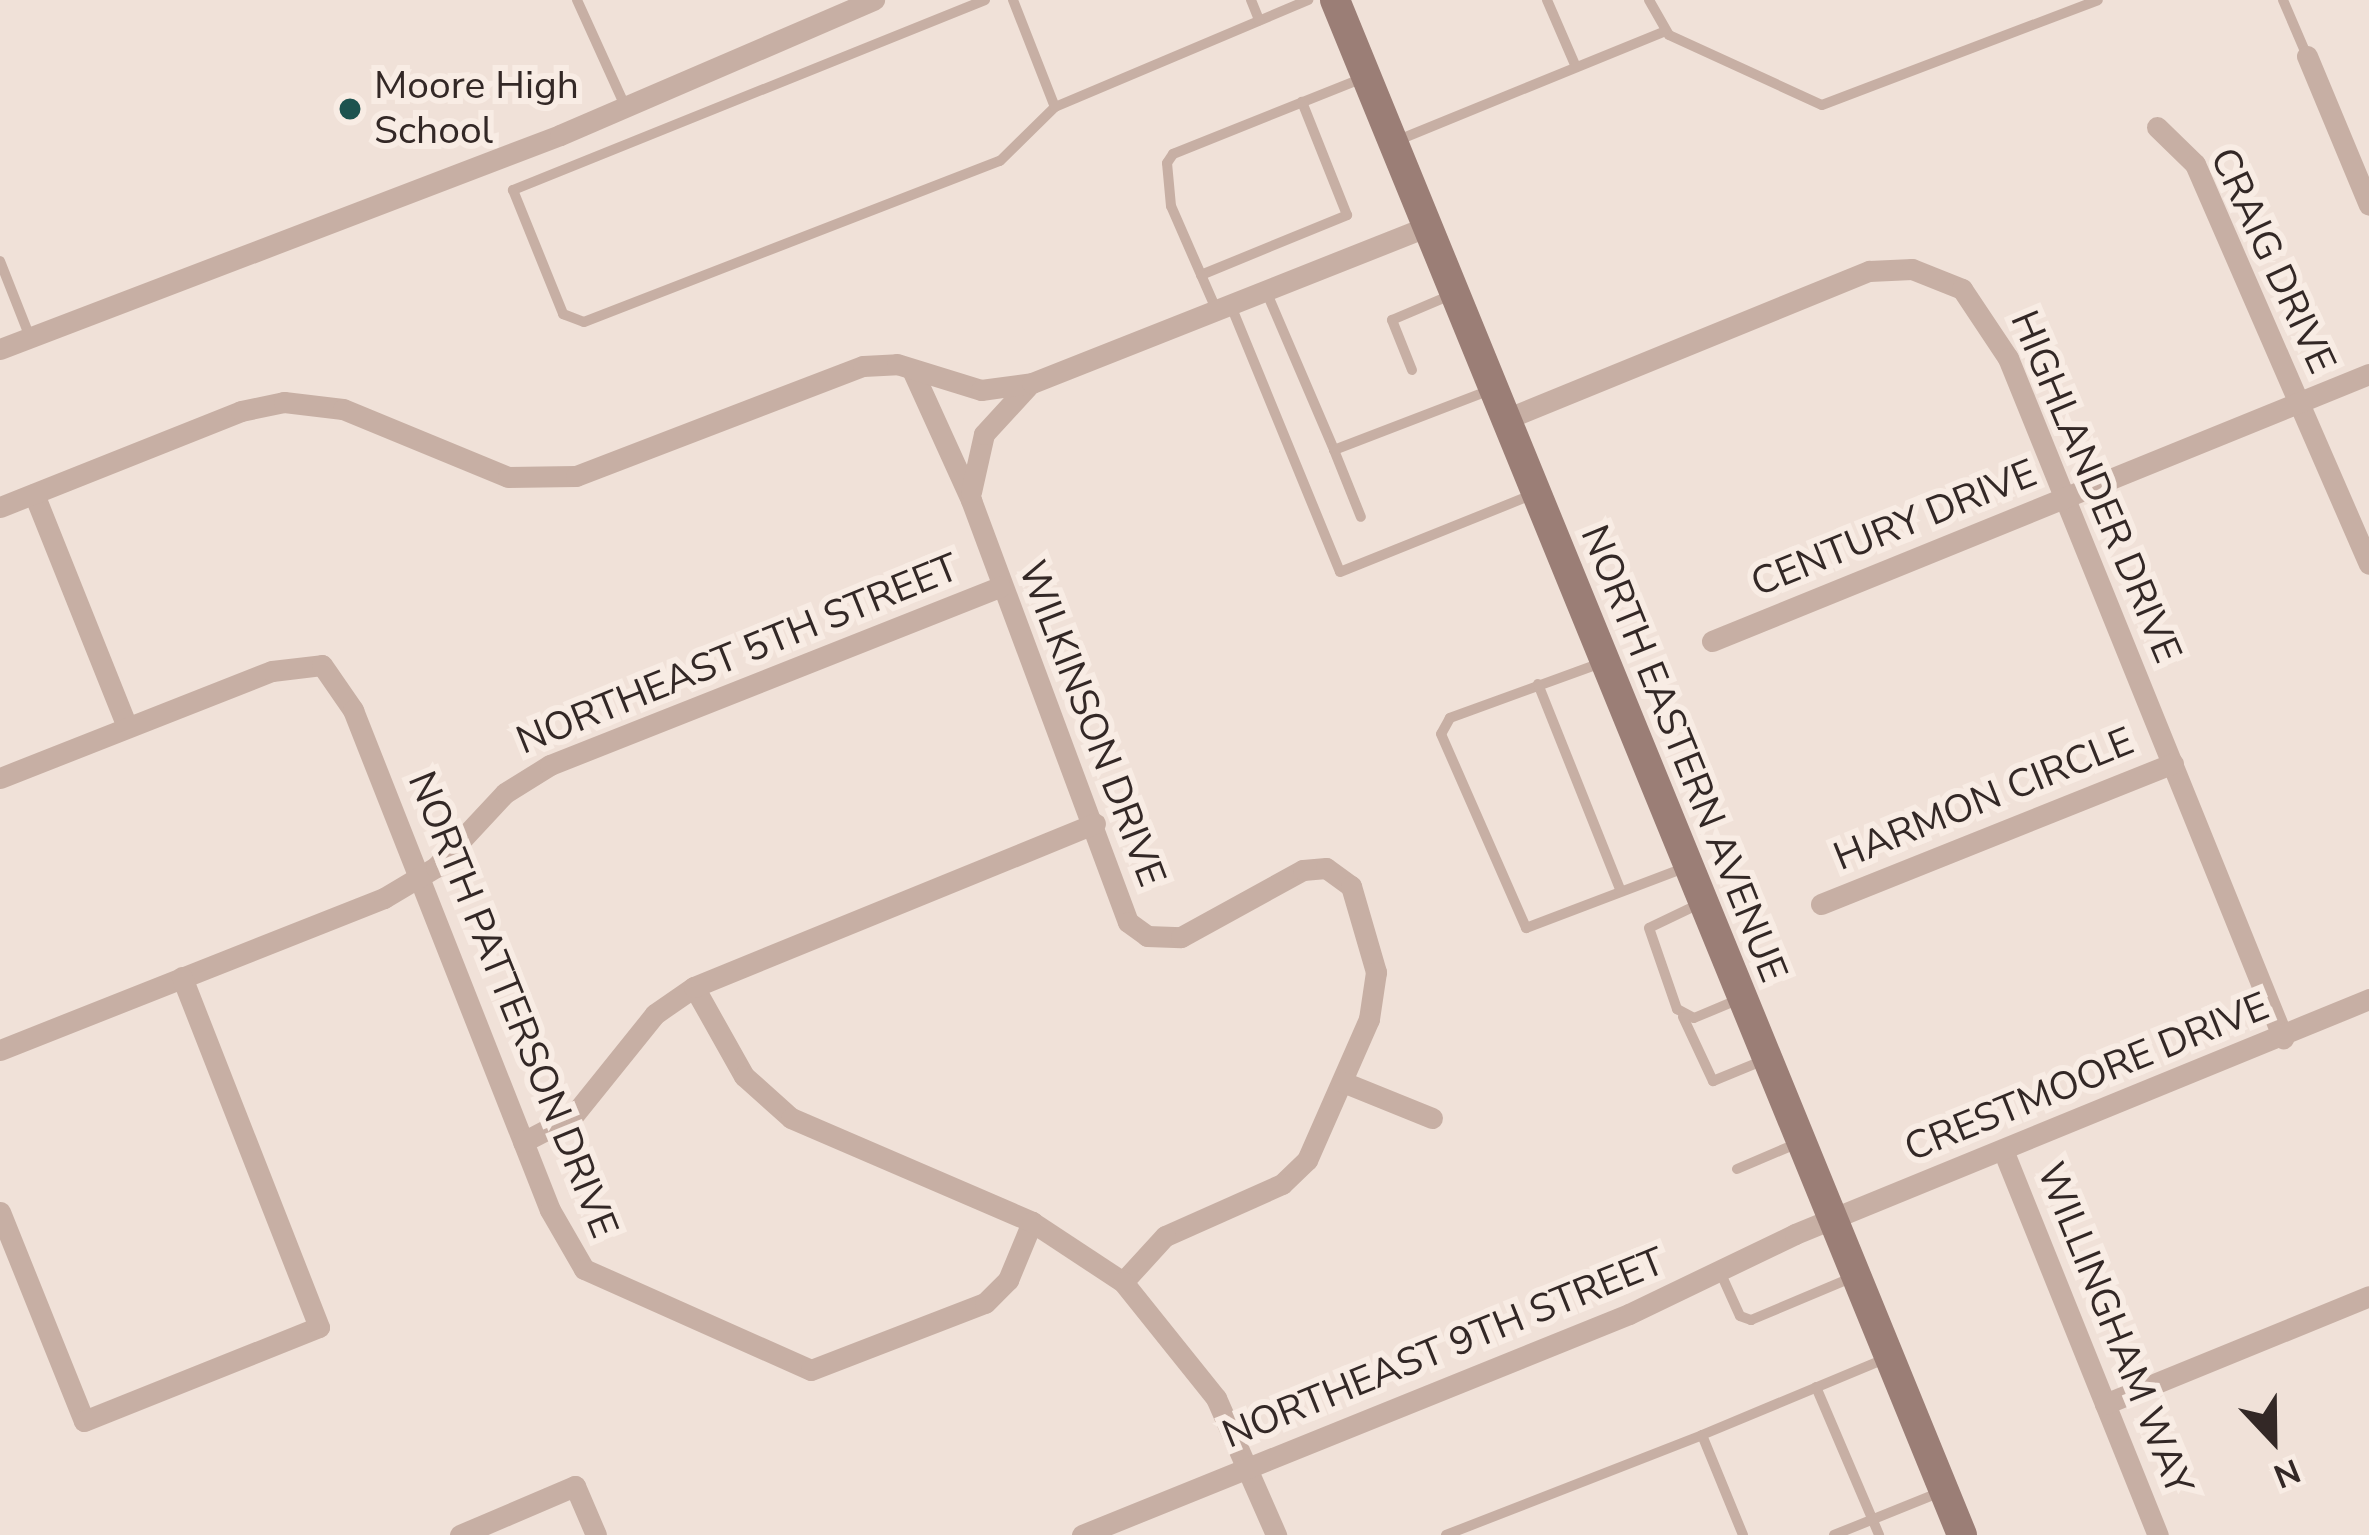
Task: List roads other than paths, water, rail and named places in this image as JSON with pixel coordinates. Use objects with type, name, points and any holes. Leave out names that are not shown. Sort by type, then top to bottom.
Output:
[{"type":"main road","name":"NORTH EASTERN AVENUE","points":[[1335,0],[1962,1535]]},
{"type":"street","points":[[0,350],[626,109],[874,0]]},
{"type":"street","points":[[2307,56],[2369,205]]},
{"type":"street","name":"CRAIG DRIVE","points":[[2157,127],[2195,164],[2369,564]]},
{"type":"street","points":[[0,507],[241,411],[306,400],[508,477],[552,480],[597,470],[862,366],[913,371],[981,390],[1032,383],[1427,227]]},
{"type":"street","name":"HIGHLANDER DRIVE","points":[[1506,419],[1854,276],[1912,269],[1962,289],[1994,327],[2283,1038]]},
{"type":"street","name":"WILKINSON DRIVE","points":[[913,371],[971,500],[1128,922],[1147,937],[1181,938],[1304,870],[1344,875],[1377,987],[1317,1144],[1292,1176],[1165,1236],[1124,1282]]},
{"type":"street","name":"CENTURY DRIVE","points":[[1712,641],[2369,374]]},
{"type":"street","points":[[971,500],[984,434],[1032,383]]},
{"type":"street","points":[[34,494],[127,727]]},
{"type":"street","name":"NORTHEAST 5TH STREET","points":[[0,1050],[418,878],[505,793],[550,765],[1000,587]]},
{"type":"street","name":"NORTH PATTERSON DRIVE","points":[[0,778],[272,670],[322,665],[349,699],[564,1245],[584,1269],[812,1370],[985,1303],[1008,1280],[1032,1222]]},
{"type":"street","name":"HARMON CIRCLE","points":[[1821,904],[2173,764]]},
{"type":"street","points":[[523,1142],[573,1116],[655,1014],[694,987],[1095,824]]},
{"type":"street","points":[[0,1212],[84,1420],[319,1327],[182,977]]},
{"type":"street","points":[[694,987],[744,1076],[779,1110],[1032,1222],[1124,1282],[1199,1372],[1249,1467],[1276,1535]]},
{"type":"street","name":"CRESTMOORE DRIVE","points":[[1830,1220],[2369,999]]},
{"type":"street","points":[[1343,1082],[1432,1118]]},
{"type":"street","name":"WILLINGHAM WAY","points":[[2003,1150],[2158,1535]]},
{"type":"street","name":"NORTHEAST 9TH STREET","points":[[1082,1535],[1721,1274],[1830,1220]]},
{"type":"street","points":[[2104,1404],[2369,1297]]},
{"type":"street","points":[[460,1535],[575,1486],[596,1535]]},
{"type":"lane","points":[[577,0],[626,109]]},
{"type":"lane","points":[[985,0],[513,190],[563,314],[584,322],[1000,161],[1055,106],[1308,0]]},
{"type":"lane","points":[[1012,0],[1055,106]]},
{"type":"lane","points":[[1251,0],[1259,20]]},
{"type":"lane","points":[[1547,0],[1576,67]]},
{"type":"lane","points":[[1649,0],[1665,31],[1822,105],[2098,0]]},
{"type":"lane","points":[[2283,0],[2307,56]]},
{"type":"lane","points":[[1393,143],[1665,31]]},
{"type":"lane","points":[[1366,77],[1166,163],[1172,206],[1201,274],[1224,308],[1340,572],[1536,494]]},
{"type":"lane","points":[[1201,274],[1347,215],[1302,102]]},
{"type":"lane","points":[[0,261],[31,340]]},
{"type":"lane","points":[[1266,291],[1360,517]]},
{"type":"lane","points":[[1412,370],[1392,320],[1454,293]]},
{"type":"lane","points":[[1334,450],[1493,388]]},
{"type":"lane","points":[[1604,662],[1450,718],[1441,734],[1521,923],[1532,929],[1687,867]]},
{"type":"lane","points":[[1538,684],[1621,892]]},
{"type":"lane","points":[[1701,903],[1649,928],[1683,1017],[1713,1081],[1765,1060]]},
{"type":"lane","points":[[1683,1017],[1740,999]]},
{"type":"lane","points":[[1737,1169],[1798,1143]]},
{"type":"lane","points":[[1721,1274],[1740,1316],[1750,1320],[1854,1277]]},
{"type":"lane","points":[[1446,1535],[1888,1358]]},
{"type":"lane","points":[[1816,1387],[1879,1535]]},
{"type":"lane","points":[[1702,1435],[1742,1535]]},
{"type":"lane","points":[[1834,1535],[1944,1491]]},
{"type":"place","name":"Moore High School","points":[[350,109]]}]
